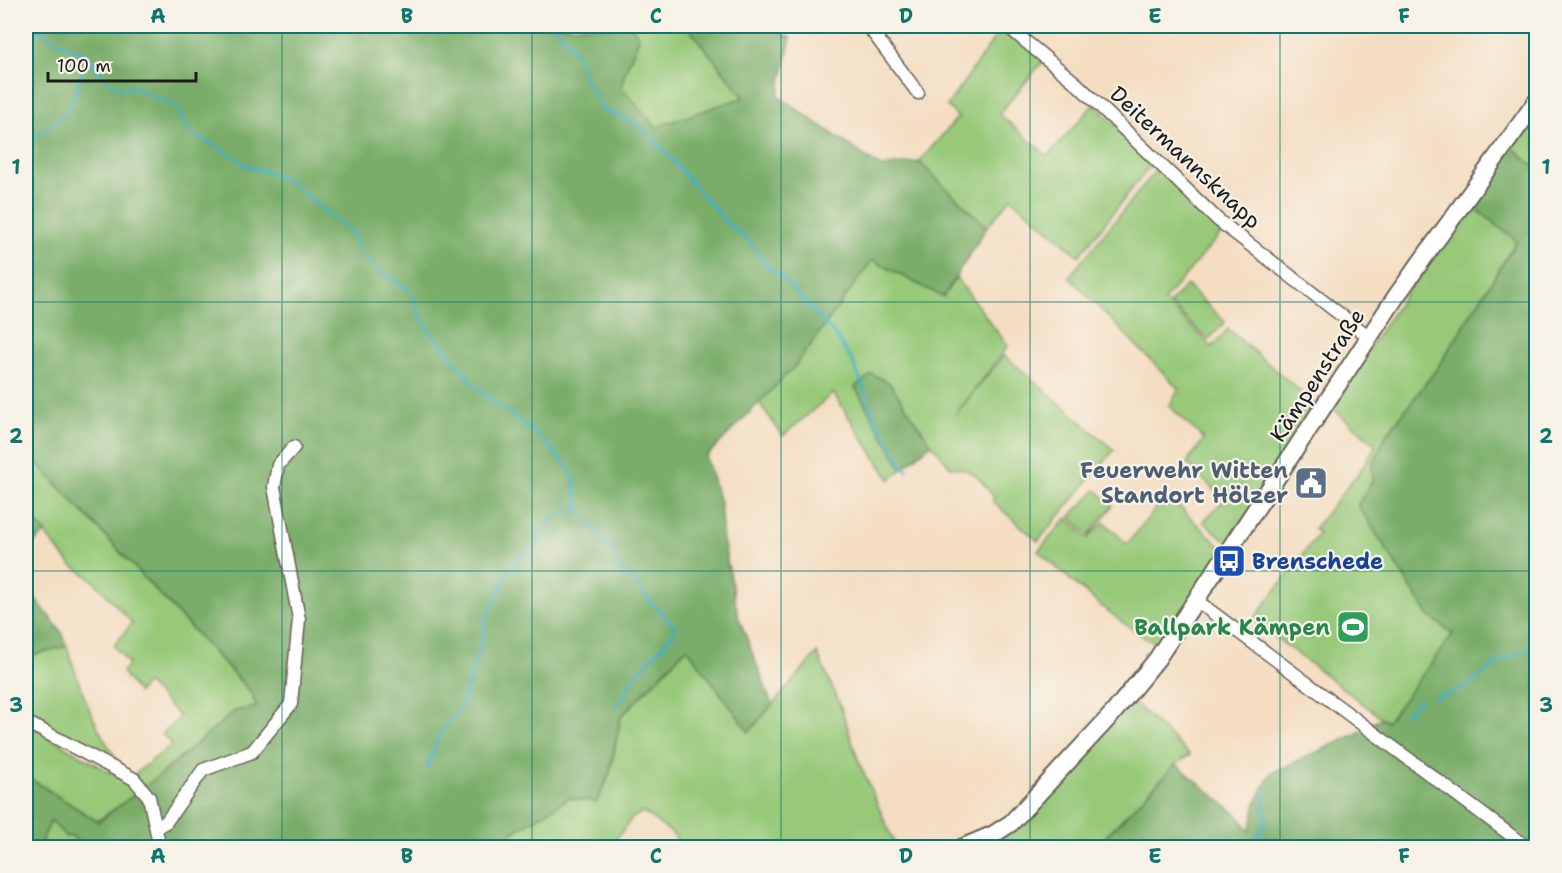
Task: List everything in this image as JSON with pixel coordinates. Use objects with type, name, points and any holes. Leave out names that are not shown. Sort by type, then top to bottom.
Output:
[{"type":"street","points":[[868,26],[918,93]]},
{"type":"street","name":"Deitermannsknapp","points":[[1007,26],[1077,84],[1218,220],[1368,336]]},
{"type":"street","name":"Kämpenstraße","points":[[961,848],[1003,829],[1028,806],[1146,674],[1197,601],[1368,336],[1536,102]]},
{"type":"street","points":[[157,827],[166,822],[203,770],[252,752],[291,704],[299,619],[274,487],[278,465],[294,447]]},
{"type":"street","points":[[1197,601],[1527,848]]},
{"type":"street","points":[[26,722],[134,779],[149,797],[160,848]]},
{"type":"green space","points":[[26,26],[632,26],[639,38],[624,74],[622,88],[656,127],[744,97],[687,26],[767,26],[791,38],[778,96],[881,167],[919,162],[987,227],[943,297],[872,260],[795,366],[706,457],[720,503],[723,540],[738,615],[772,705],[749,732],[687,648],[621,716],[609,774],[597,802],[569,798],[498,842],[498,847],[83,847],[72,836],[66,837],[51,820],[39,847],[26,847],[26,776],[98,822],[164,772],[235,711],[257,707],[251,692],[26,451]]},
{"type":"green space","points":[[632,26],[687,26],[744,97],[656,128],[622,88],[624,74],[639,39]]},
{"type":"green space","points":[[1003,26],[1044,60],[999,114],[1048,156],[1094,104],[1153,162],[1079,256],[1011,198],[987,227],[919,162],[958,117],[947,106]]},
{"type":"green space","points":[[1536,108],[1536,168],[1510,145]]},
{"type":"green space","points":[[1510,145],[1536,168],[1536,847],[1095,848],[1176,764],[1237,815],[1250,830],[1256,802],[1271,773],[1356,734],[1381,718],[1387,722],[1453,634],[1429,616],[1358,505],[1373,480],[1372,466],[1385,437],[1438,367],[1517,241],[1467,202]]},
{"type":"green space","points":[[1157,169],[1161,170],[1224,230],[1164,300],[1212,347],[1228,329],[1317,406],[1229,543],[1203,522],[1224,500],[1187,463],[1204,439],[1169,406],[1179,389],[1069,277]]},
{"type":"green space","points":[[1467,202],[1517,240],[1438,367],[1385,437],[1372,466],[1373,480],[1358,505],[1429,616],[1453,634],[1387,722],[1253,620],[1319,533],[1314,529],[1356,478],[1376,445],[1330,406]]},
{"type":"green space","points":[[872,260],[943,297],[956,277],[1008,346],[955,415],[1004,355],[1114,450],[1038,541],[993,502],[993,496],[975,475],[964,469],[950,467],[932,444],[855,387],[902,469],[890,480],[833,393],[783,436],[758,401],[795,366]]},
{"type":"green space","points":[[1187,285],[1225,322],[1208,340],[1170,303]]},
{"type":"green space","points":[[872,374],[890,383],[931,444],[902,469],[855,387]]},
{"type":"green space","points":[[26,451],[251,693],[257,707],[235,711],[144,788],[135,774],[172,744],[162,734],[180,717],[147,683],[138,693],[122,672],[129,664],[114,646],[132,623],[93,580],[71,565],[26,512]]},
{"type":"green space","points":[[1096,490],[1113,506],[1089,535],[1070,517]]},
{"type":"green space","points":[[1167,495],[1224,550],[1163,645],[1150,640],[1117,618],[1038,551],[1067,518],[1088,538],[1104,522],[1127,544]]},
{"type":"green space","points":[[26,512],[46,533],[26,549]]},
{"type":"green space","points":[[26,586],[63,634],[66,646],[26,657]]},
{"type":"green space","points":[[67,646],[98,728],[127,773],[26,719],[26,657]]},
{"type":"green space","points":[[688,647],[749,732],[817,653],[840,705],[859,762],[896,847],[682,847],[673,834],[643,812],[632,818],[610,847],[498,848],[498,842],[569,798],[597,802],[610,774],[621,717]]},
{"type":"green space","points":[[1130,699],[1190,755],[1175,765],[1095,847],[1012,847],[999,835]]},
{"type":"green space","points":[[26,724],[141,790],[97,821],[26,776]]},
{"type":"green space","points":[[51,820],[66,837],[72,836],[82,847],[39,848]]},
{"type":"waterway","points":[[31,26],[73,50],[87,55],[107,81],[122,90],[133,86],[180,109],[182,119],[193,134],[237,158],[245,165],[286,179],[355,236],[361,254],[367,261],[408,290]]},
{"type":"waterway","points":[[555,26],[578,56],[584,76],[603,110],[635,123],[657,143],[726,222],[753,245],[768,267],[785,280],[835,335],[854,364],[876,421],[907,471]]},
{"type":"waterway","points":[[26,143],[62,116],[72,102],[80,76],[85,68],[93,65]]},
{"type":"waterway","points":[[414,295],[420,317],[475,386],[540,437],[563,462],[573,476],[579,507],[604,542],[611,547],[617,567],[636,582],[646,597],[674,626],[673,634],[628,684],[624,698],[616,706]]},
{"type":"waterway","points":[[427,768],[437,739],[461,707],[484,635],[486,618],[499,594],[505,576],[516,566],[518,559],[537,542],[539,533],[560,514],[579,507]]},
{"type":"waterway","points":[[1436,698],[1469,685],[1500,661],[1536,647]]},
{"type":"waterway","points":[[1405,714],[1420,700]]},
{"type":"waterway","points":[[1249,848],[1265,826],[1264,800],[1268,789]]},
{"type":"place","name":"Feuerwehr Witten Standort Hölzer","points":[[1311,483]]},
{"type":"place","name":"Brenschede","points":[[1229,561]]},
{"type":"place","name":"Ballpark Kämpen","points":[[1353,627]]}]
